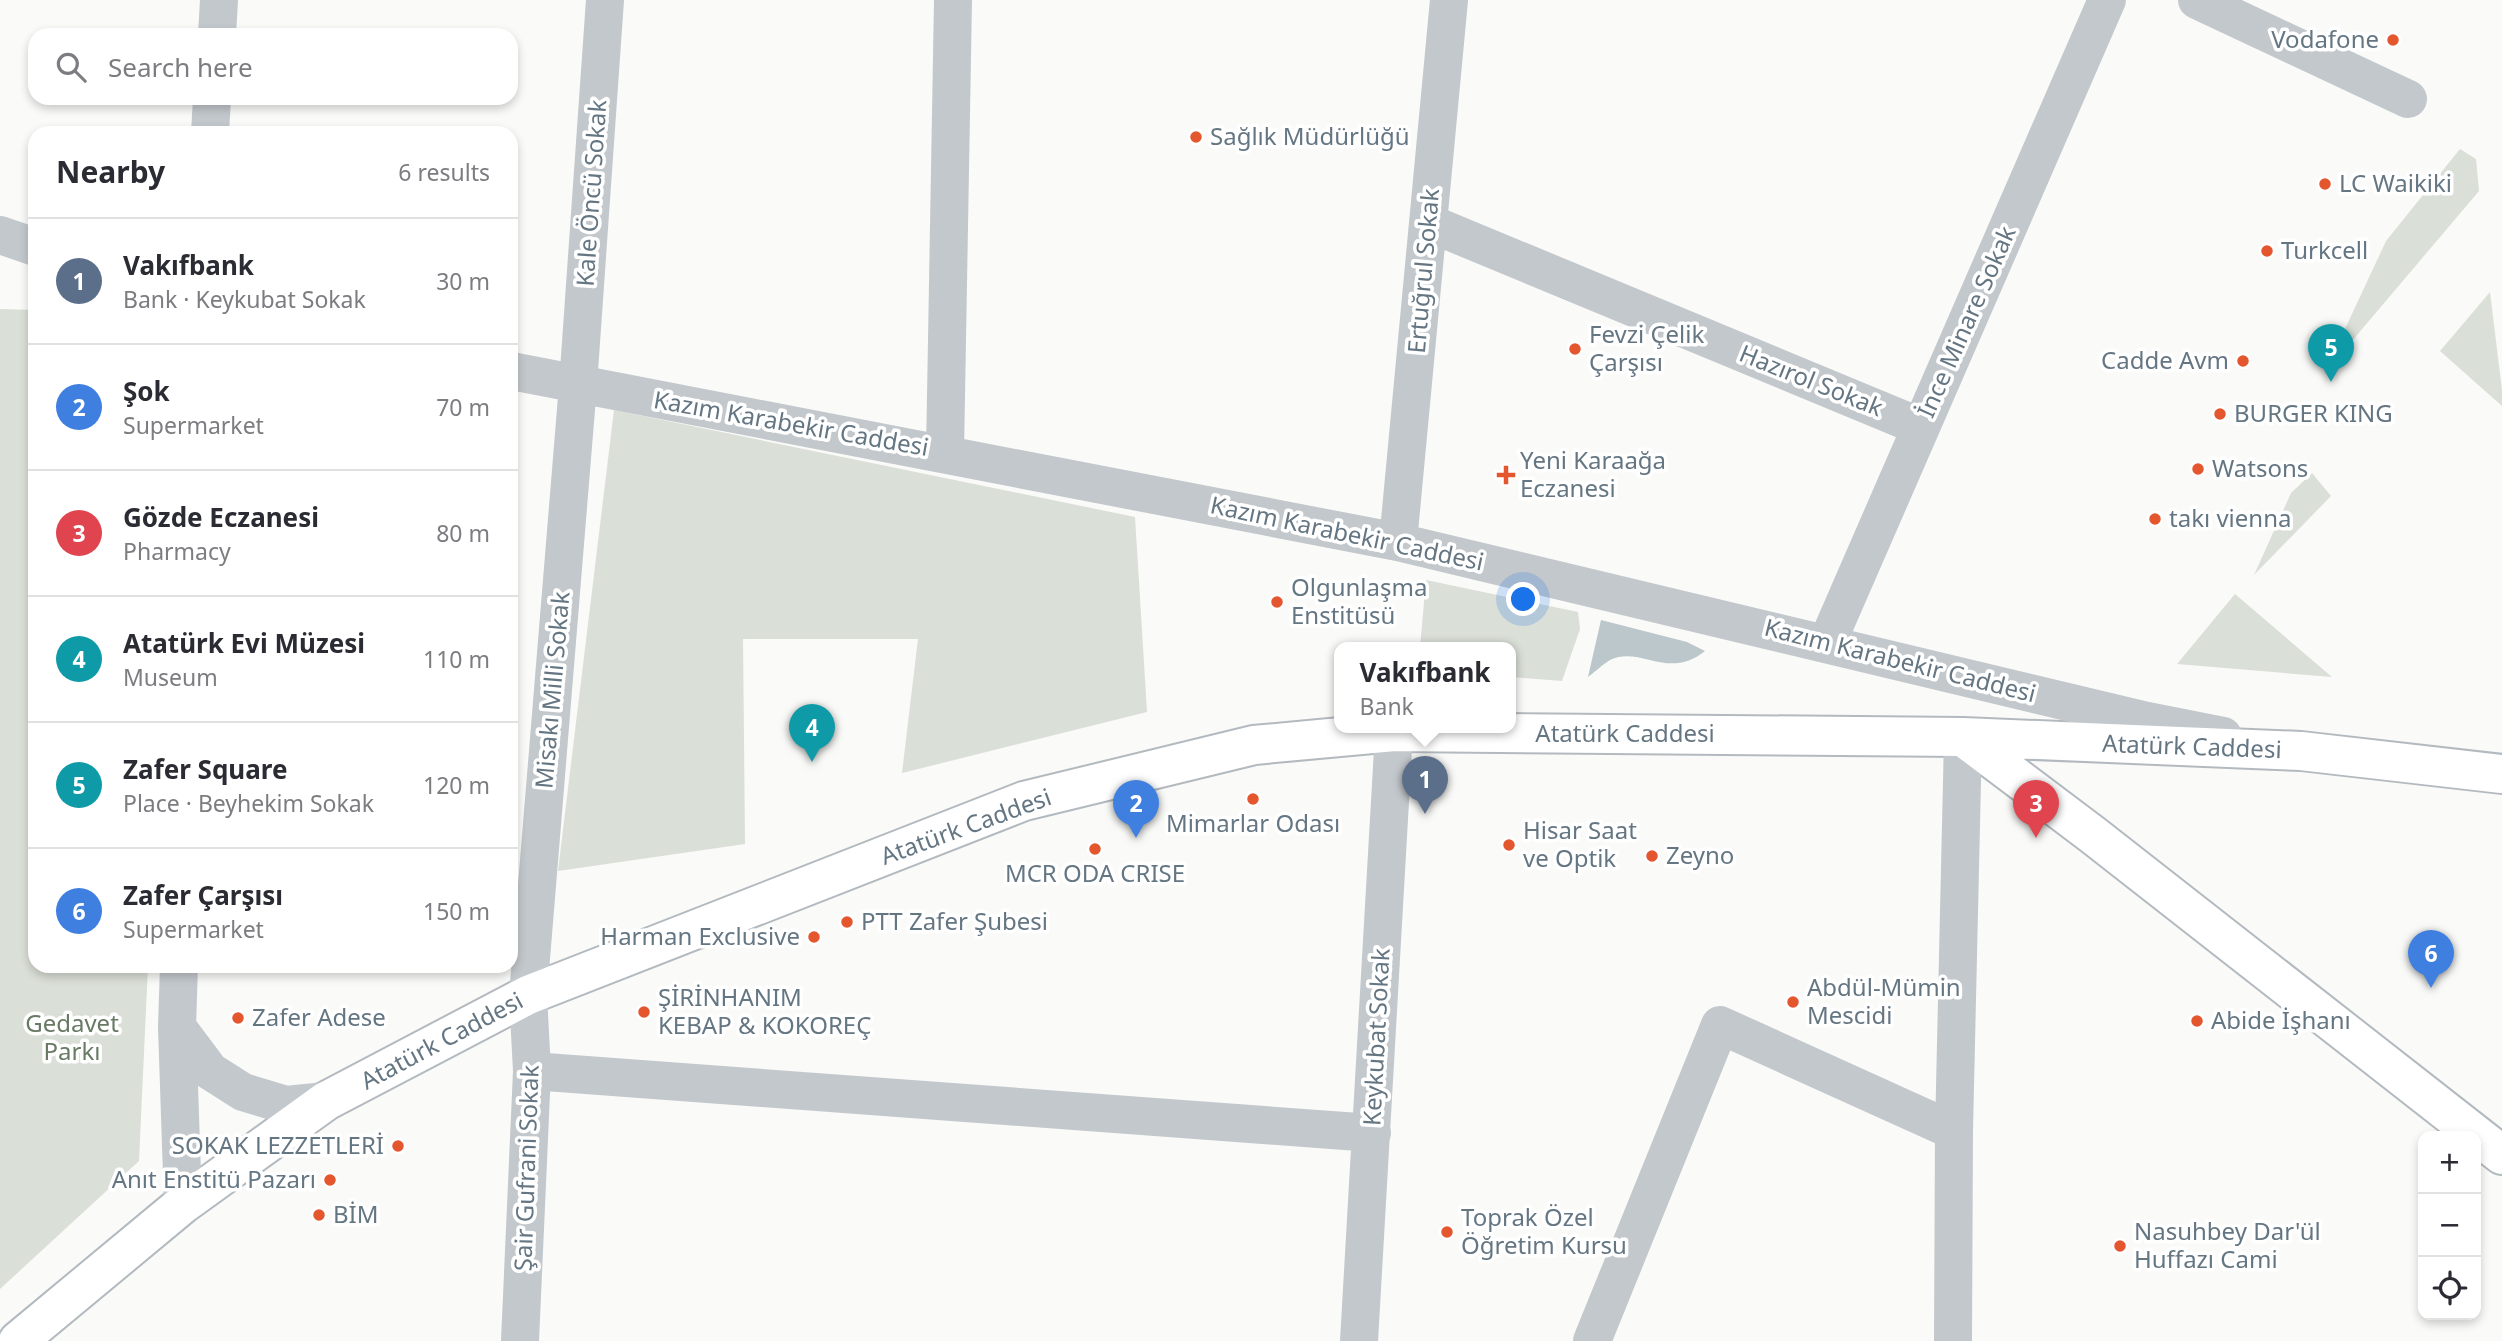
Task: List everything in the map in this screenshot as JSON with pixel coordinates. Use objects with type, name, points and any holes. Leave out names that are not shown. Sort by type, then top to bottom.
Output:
[{"type":"main road","name":"Atatürk Caddesi","points":[[18,1341],[183,1205],[326,1101],[528,995],[1024,801],[1254,745],[1383,733]]},
{"type":"main road","name":"Atatürk Caddesi","points":[[1508,733],[1963,737],[2301,751],[2502,774]]},
{"type":"main road","points":[[1963,737],[2104,843],[2502,1155]]},
{"type":"street","points":[[217,28],[219,0]]},
{"type":"street","name":"Kale Öncü Sokak","points":[[578,385],[605,0]]},
{"type":"street","points":[[945,453],[953,0]]},
{"type":"street","name":"Ertuğrul Sokak","points":[[1398,542],[1449,0]]},
{"type":"street","name":"İnce Minare Sokak","points":[[1827,643],[2107,0]]},
{"type":"street","points":[[2197,0],[2408,99]]},
{"type":"street","points":[[210,126],[212,105]]},
{"type":"street","name":"Hazırol Sokak","points":[[1429,223],[1921,427]]},
{"type":"street","points":[[0,235],[28,245]]},
{"type":"street","name":"Kazım Karabekir Caddesi","points":[[518,372],[1398,542],[2147,721],[2301,751]]},
{"type":"street","name":"Misakı Milli Sokak","points":[[528,995],[578,385]]},
{"type":"street","name":"Keykubat Sokak","points":[[1359,1341],[1394,733]]},
{"type":"street","points":[[1953,1341],[1954,1131],[1963,737]]},
{"type":"street","points":[[178,973],[183,1205]]},
{"type":"street","name":"Şair Gufrani Sokak","points":[[520,1341],[532,1071],[528,995]]},
{"type":"street","points":[[1592,1341],[1720,1025],[1954,1131]]},
{"type":"street","points":[[177,1027],[210,1071],[243,1092],[286,1105],[326,1101]]},
{"type":"street","points":[[532,1071],[1372,1133]]},
{"type":"green space","points":[[2460,149],[2476,159],[2479,191],[2324,374],[2386,241]]},
{"type":"green space","points":[[2490,292],[2502,390],[2502,406],[2440,351]]},
{"type":"green space","name":"Gedavet Parkı","points":[[0,309],[28,310],[28,973],[148,973],[139,1161],[0,1289]]},
{"type":"green space","points":[[614,410],[1135,517],[1147,712],[902,773],[918,639],[743,639],[745,844],[558,871]]},
{"type":"green space","points":[[2312,473],[2331,496],[2254,575],[2291,493]]},
{"type":"green space","points":[[1426,580],[1578,612],[1580,629],[1562,681],[1516,677],[1516,642],[1421,642]]},
{"type":"green space","points":[[2235,594],[2332,677],[2177,664]]},
{"type":"shaded area","points":[[1601,620],[1687,642],[1705,651],[1679,663],[1632,656],[1621,657],[1610,660],[1588,677]]},
{"type":"place","name":"Vodafone","points":[[2393,40]]},
{"type":"place","name":"Sağlık Müdürlüğü","points":[[1196,137]]},
{"type":"place","name":"LC Waikiki","points":[[2325,184]]},
{"type":"place","name":"Turkcell","points":[[2267,251]]},
{"type":"place","name":"Fevzi Çelik Çarşısı","points":[[1575,349]]},
{"type":"place","name":"Cadde Avm","points":[[2243,361]]},
{"type":"place","name":"Zafer Square","points":[[2331,382]]},
{"type":"place","name":"BURGER KING","points":[[2220,414]]},
{"type":"place","name":"Watsons","points":[[2198,469]]},
{"type":"place","name":"Yeni Karaağa Eczanesi","points":[[1506,475]]},
{"type":"place","name":"takı vienna","points":[[2155,519]]},
{"type":"place","name":"Olgunlaşma Enstitüsü","points":[[1277,602]]},
{"type":"place","name":"Atatürk Evi Müzesi","points":[[812,762]]},
{"type":"place","name":"Mimarlar Odası","points":[[1253,799]]},
{"type":"place","name":"Vakıfbank","points":[[1425,814]]},
{"type":"place","name":"Şok","points":[[1136,838]]},
{"type":"place","name":"Gözde Eczanesi","points":[[2036,838]]},
{"type":"place","name":"Hisar Saat ve Optik","points":[[1509,845]]},
{"type":"place","name":"MCR ODA CRISE","points":[[1095,849]]},
{"type":"place","name":"Zeyno","points":[[1652,856]]},
{"type":"place","name":"PTT Zafer Şubesi","points":[[847,922]]},
{"type":"place","name":"Harman Exclusive","points":[[814,937]]},
{"type":"place","name":"Zafer Çarşısı","points":[[2431,988]]},
{"type":"place","name":"Abdül-Mümin Mescidi","points":[[1793,1002]]},
{"type":"place","name":"ŞİRİNHANIM KEBAP & KOKOREÇ","points":[[644,1012]]},
{"type":"place","name":"Zafer Adese","points":[[238,1018]]},
{"type":"place","name":"Abide İşhanı","points":[[2197,1021]]},
{"type":"place","name":"SOKAK LEZZETLERİ","points":[[398,1146]]},
{"type":"place","name":"Anıt Enstitü Pazarı","points":[[330,1180]]},
{"type":"place","name":"BİM","points":[[319,1215]]},
{"type":"place","name":"Toprak Özel Öğretim Kursu","points":[[1447,1232]]},
{"type":"place","name":"Nasuhbey Dar'ül Huffazı Cami","points":[[2120,1246]]}]
